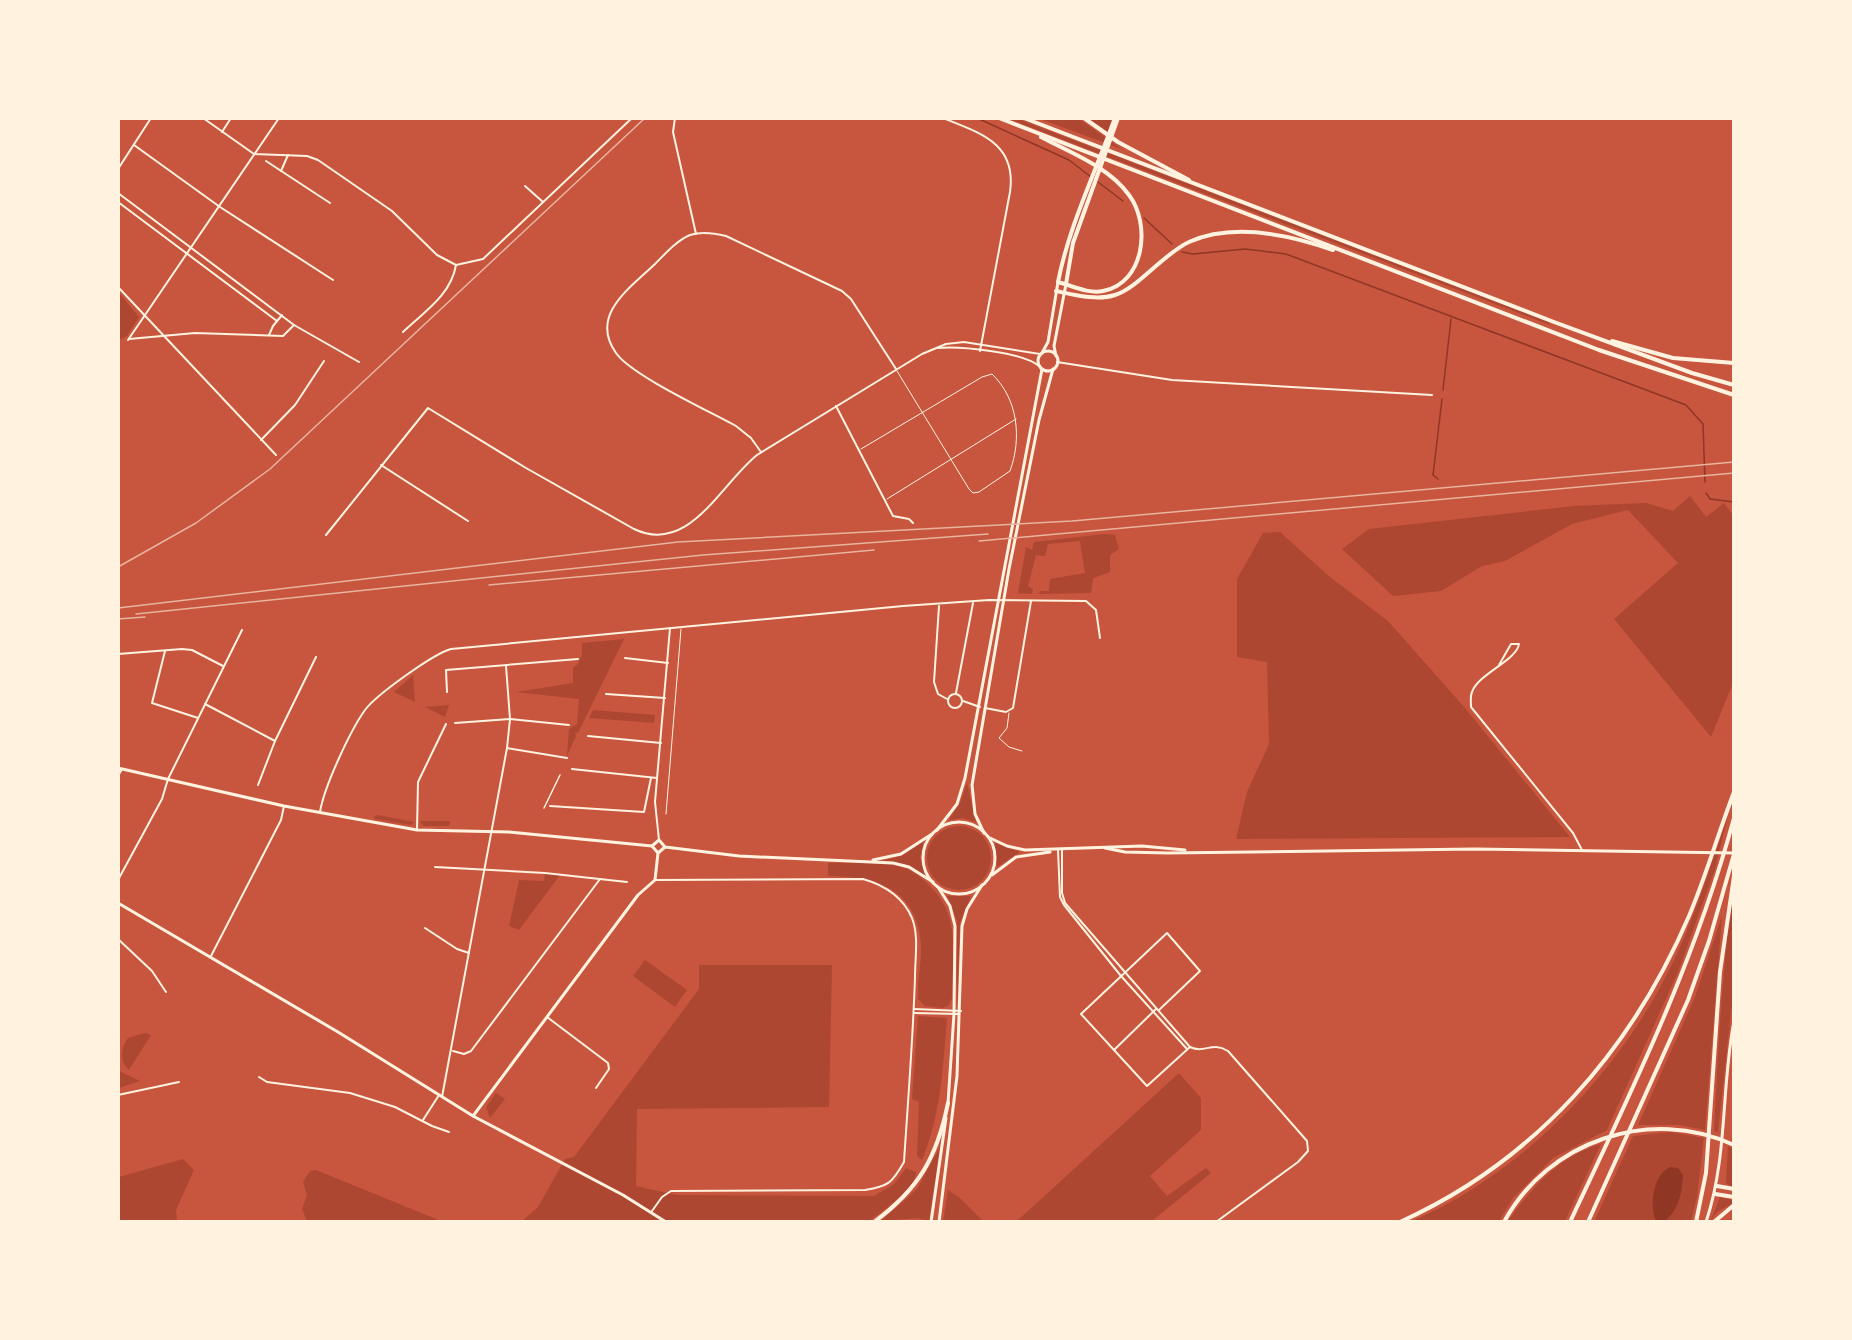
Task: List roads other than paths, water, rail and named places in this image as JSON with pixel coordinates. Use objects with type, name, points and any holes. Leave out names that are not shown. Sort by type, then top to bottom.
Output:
[{"type":"highway","points":[[999,118],[1620,357],[1734,395]]},
{"type":"highway","points":[[1024,118],[1588,335],[1734,385]]},
{"type":"highway","points":[[1084,118],[1118,142],[1209,189]]},
{"type":"highway","points":[[1019,126],[1089,162],[1114,180],[1129,195],[1140,219],[1142,238],[1139,253],[1125,280],[1113,288],[1101,291],[1058,282],[1067,246],[1087,195],[1111,132],[1116,118]]},
{"type":"highway","points":[[1066,284],[1073,243],[1087,195]]},
{"type":"highway","points":[[1056,291],[1099,298],[1115,296],[1128,288],[1164,256],[1207,236],[1222,234],[1259,234],[1294,239],[1399,273]]},
{"type":"highway","points":[[1588,335],[1673,358],[1734,363]]},
{"type":"highway","points":[[1400,1221],[1459,1191],[1529,1141],[1568,1105],[1610,1056],[1637,1018],[1665,968],[1689,916],[1734,792]]},
{"type":"highway","points":[[1570,1221],[1678,987],[1710,902],[1734,819]]},
{"type":"highway","points":[[1588,1221],[1688,1000],[1709,941],[1734,854]]},
{"type":"highway","points":[[1696,1221],[1708,1155],[1719,972],[1734,876]]},
{"type":"highway","points":[[874,1221],[896,1205],[921,1176],[938,1143],[948,1103]]},
{"type":"highway","points":[[1504,1221],[1533,1182],[1569,1153],[1613,1135],[1652,1129],[1700,1133],[1734,1145]]},
{"type":"highway","points":[[1717,1186],[1734,1190]]},
{"type":"highway","points":[[1715,1194],[1734,1197]]},
{"type":"highway","points":[[1714,1221],[1734,1205]]},
{"type":"highway","points":[[913,1221],[921,1221]]},
{"type":"main road","points":[[931,1221],[948,1103],[954,1012],[954,920],[950,906],[926,870],[924,856],[927,843],[959,799],[980,707],[1041,354],[1048,342],[1058,282]]},
{"type":"main road","points":[[988,879],[994,867],[995,855],[975,814],[971,788],[1027,477],[1047,383],[1057,362],[1054,346],[1066,284]]},
{"type":"main road","points":[[1041,354],[1050,351],[1056,356]]},
{"type":"main road","points":[[1040,368],[1053,369]]},
{"type":"main road","points":[[120,768],[284,806],[417,830],[491,832],[652,846],[659,840],[665,847],[739,856],[865,861],[904,866],[933,882]]},
{"type":"main road","points":[[865,861],[901,854],[948,825],[963,823],[1020,850],[1105,848],[1168,853],[1193,850],[1582,850],[1696,851],[1734,854]]},
{"type":"main road","points":[[652,846],[658,854]]},
{"type":"main road","points":[[473,1116],[638,895],[655,880],[658,854],[665,847]]},
{"type":"main road","points":[[939,1221],[951,1132],[961,1013],[963,921],[969,904],[982,885],[1016,857],[1060,849]]},
{"type":"main road","points":[[938,887],[963,894],[982,885]]},
{"type":"main road","points":[[118,903],[211,956],[473,1116],[652,1211],[666,1221]]},
{"type":"main road","points":[[1706,1221],[1717,1186],[1721,1158],[1734,1021]]},
{"type":"street","points":[[118,170],[151,118]]},
{"type":"street","points":[[204,118],[255,154],[308,156],[322,163],[392,210],[437,255],[456,265],[483,259],[632,118]]},
{"type":"street","points":[[222,132],[231,118]]},
{"type":"street","points":[[279,118],[128,340],[162,334],[288,334],[294,325]]},
{"type":"street","points":[[675,118],[673,132],[696,234]]},
{"type":"street","points":[[943,118],[988,138],[1001,150],[1010,167],[1011,184],[980,351]]},
{"type":"street","points":[[134,145],[220,207],[333,280]]},
{"type":"street","points":[[281,171],[288,155]]},
{"type":"street","points":[[266,161],[330,203]]},
{"type":"street","points":[[525,186],[543,202]]},
{"type":"street","points":[[118,193],[294,325],[359,362]]},
{"type":"street","points":[[118,202],[277,321]]},
{"type":"street","points":[[761,452],[751,438],[736,426],[625,365],[608,340],[608,321],[615,302],[680,241],[696,234],[712,232],[726,236],[842,291],[851,299],[896,369]]},
{"type":"street","points":[[403,332],[443,295],[454,276],[456,265]]},
{"type":"street","points":[[118,286],[276,456]]},
{"type":"street","points":[[269,335],[282,315]]},
{"type":"street","points":[[326,535],[421,413],[432,408],[526,468],[634,529],[659,537],[673,534],[690,525],[734,475],[761,452],[896,369],[935,348],[952,342],[981,344],[1041,354]]},
{"type":"street","points":[[935,348],[980,351],[1025,359],[1040,368]]},
{"type":"street","points":[[261,440],[296,405],[324,361]]},
{"type":"street","points":[[1057,362],[1172,380],[1432,395]]},
{"type":"street","points":[[836,406],[893,516],[909,519],[913,523]]},
{"type":"street","points":[[381,465],[468,521]]},
{"type":"street","points":[[320,812],[326,786],[366,708],[435,655],[451,649],[903,606],[973,603],[989,600],[1086,601],[1096,610],[1100,638]]},
{"type":"street","points":[[985,708],[1009,711],[1014,704],[1031,601]]},
{"type":"street","points":[[973,603],[956,693],[962,701],[980,707]]},
{"type":"street","points":[[939,605],[934,682],[938,693],[947,699],[949,706],[955,708],[962,701]]},
{"type":"street","points":[[659,840],[655,802],[670,628]]},
{"type":"street","points":[[118,880],[162,799],[168,779],[242,630]]},
{"type":"street","points":[[1499,665],[1511,644],[1519,644],[1514,653],[1471,692],[1471,706],[1573,832],[1582,850]]},
{"type":"street","points":[[118,654],[192,650],[223,666]]},
{"type":"street","points":[[165,651],[152,703],[198,718]]},
{"type":"street","points":[[258,785],[275,741],[316,657]]},
{"type":"street","points":[[625,658],[668,663]]},
{"type":"street","points":[[447,692],[446,670],[578,659]]},
{"type":"street","points":[[423,1120],[441,1096],[452,1051],[507,748],[510,719],[506,666]]},
{"type":"street","points":[[947,699],[950,694],[956,693]]},
{"type":"street","points":[[606,694],[665,698]]},
{"type":"street","points":[[205,704],[275,741]]},
{"type":"street","points":[[455,723],[510,719],[569,725]]},
{"type":"street","points":[[417,830],[418,782],[446,724]]},
{"type":"street","points":[[588,736],[661,743]]},
{"type":"street","points":[[507,748],[567,758]]},
{"type":"street","points":[[118,776],[120,768]]},
{"type":"street","points":[[572,770],[657,778]]},
{"type":"street","points":[[544,808],[560,775]]},
{"type":"street","points":[[550,806],[644,812],[651,778]]},
{"type":"street","points":[[211,956],[281,820],[284,806]]},
{"type":"street","points":[[1060,849],[1062,893],[1065,903],[1188,1049],[1199,1050],[1214,1045],[1228,1050],[1310,1146],[1298,1162],[1216,1221]]},
{"type":"street","points":[[1060,849],[1060,897],[1064,905],[1121,976],[1156,1011]]},
{"type":"street","points":[[435,867],[627,882]]},
{"type":"street","points":[[452,1051],[464,1054],[471,1051],[600,879]]},
{"type":"street","points":[[652,1211],[662,1197],[671,1191],[865,1190],[884,1186],[894,1180],[904,1162],[914,1011],[916,930],[903,903],[882,886],[855,879],[655,880]]},
{"type":"street","points":[[425,928],[458,949],[469,953]]},
{"type":"street","points":[[1114,1050],[1200,971],[1167,933],[1081,1014],[1114,1050],[1147,1086],[1188,1049]]},
{"type":"street","points":[[118,939],[152,971],[166,992]]},
{"type":"street","points":[[914,1011],[961,1013]]},
{"type":"street","points":[[547,1017],[608,1063],[609,1069],[596,1088]]},
{"type":"street","points":[[259,1077],[267,1082],[350,1093],[386,1104],[449,1132]]},
{"type":"street","points":[[118,1095],[178,1082]]},
{"type":"lane","points":[[859,451],[922,414],[988,374],[995,378],[1017,419],[1012,465],[1002,478],[973,493],[922,414],[896,369]]},
{"type":"lane","points":[[885,500],[1017,419]]},
{"type":"lane","points":[[666,814],[681,627]]},
{"type":"lane","points":[[1009,711],[1007,728],[999,738],[1009,747],[1022,751]]},
{"type":"waterway","points":[[977,118],[1069,160],[1091,177]]},
{"type":"waterway","points":[[1098,182],[1123,201]]},
{"type":"waterway","points":[[1144,218],[1172,244]]},
{"type":"waterway","points":[[1182,252],[1193,254],[1245,249],[1286,254],[1686,405],[1703,424],[1705,482]]},
{"type":"waterway","points":[[1443,390],[1451,319]]},
{"type":"waterway","points":[[1438,479],[1433,475],[1442,399]]},
{"type":"waterway","points":[[1706,493],[1710,499],[1734,502]]},
{"type":"railway","points":[[118,567],[196,523],[270,469],[645,118]]},
{"type":"railway","points":[[118,608],[678,542],[1072,521],[1734,462]]},
{"type":"railway","points":[[979,541],[1734,473]]},
{"type":"railway","points":[[136,614],[703,555],[988,534]]},
{"type":"railway","points":[[489,585],[874,550]]},
{"type":"railway","points":[[118,619],[145,617]]}]
